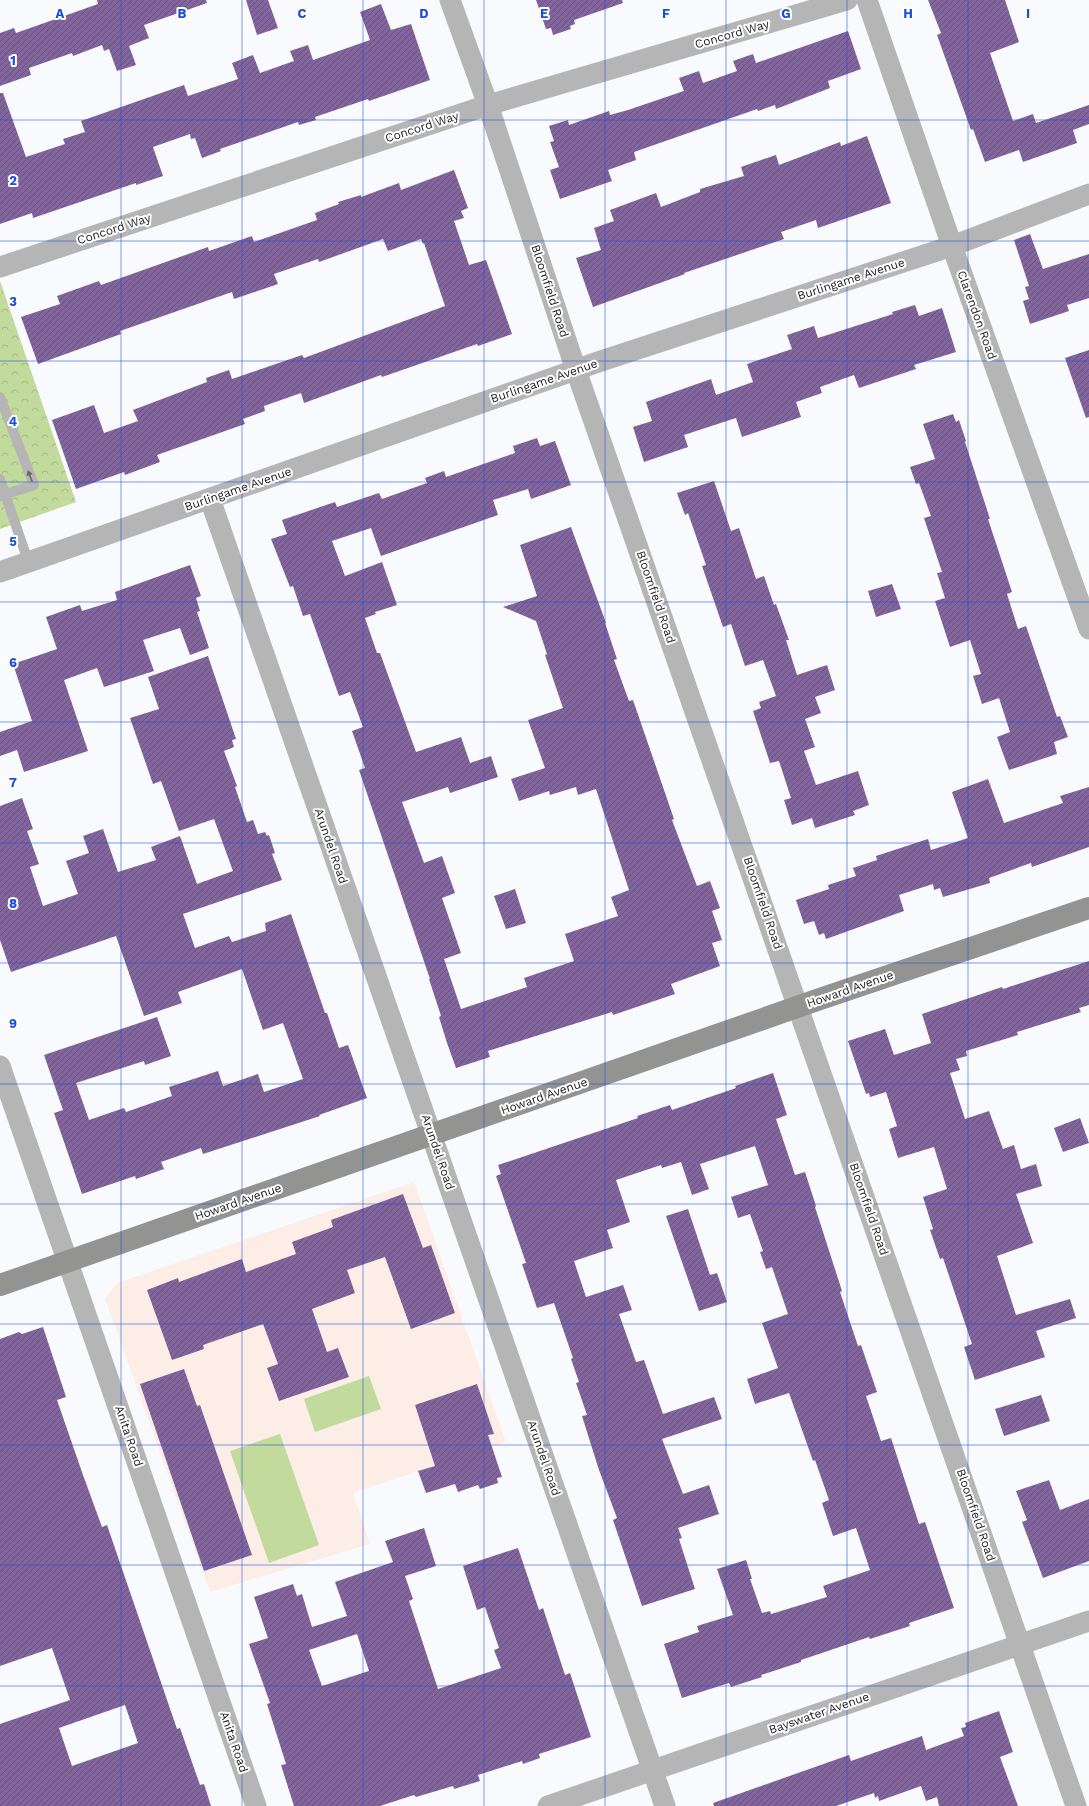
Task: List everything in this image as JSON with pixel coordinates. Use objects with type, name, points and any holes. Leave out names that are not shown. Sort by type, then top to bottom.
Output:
[{"type":"street","name":"Bloomfield Road","points":[[450,0],[488,105],[576,370],[1021,1644],[1076,1806]]},
{"type":"street","name":"Concord Way","points":[[0,267],[488,105],[847,0]]},
{"type":"street","name":"Clarendon Road","points":[[867,0],[952,246],[1089,629]]},
{"type":"street","name":"Burlingame Avenue","points":[[0,572],[576,370],[952,246],[1089,194]]},
{"type":"street","name":"Arundel Road","points":[[210,499],[665,1806]]},
{"type":"street","name":"Howard Avenue","points":[[0,1285],[799,1007],[1089,908]]},
{"type":"street","name":"Anita Road","points":[[0,1066],[256,1806]]},
{"type":"street","name":"Bayswater Avenue","points":[[548,1806],[1089,1621]]},
{"type":"lane","points":[[0,397],[34,485],[3,495]]},
{"type":"lane","points":[[0,479],[3,495],[28,561]]},
{"type":"shaded area","points":[[414,1182],[506,1442],[353,1493],[370,1544],[210,1592],[105,1299],[117,1283]]},
{"type":"green space","points":[[0,281],[76,502],[0,529]]},
{"type":"green space","points":[[369,1376],[381,1409],[315,1432],[304,1399]]},
{"type":"green space","points":[[280,1434],[319,1545],[269,1563],[230,1451]]},
{"type":"building","points":[[97,0],[206,0],[207,3],[144,25],[149,38],[129,46],[136,65],[117,71],[109,49],[104,51],[102,45],[73,56],[72,53],[29,68],[31,75],[0,86],[0,33],[14,28],[16,33],[98,4]]},
{"type":"building","points":[[246,0],[268,0],[278,28],[257,35]]},
{"type":"building","points":[[536,0],[622,0],[623,3],[574,20],[575,24],[570,26],[571,29],[553,35],[551,28],[546,29]]},
{"type":"building","points":[[928,0],[1005,0],[1019,42],[990,53],[1013,121],[1033,114],[1036,123],[1089,105],[1089,124],[1073,130],[1077,143],[1023,162],[1019,150],[985,162],[973,129],[971,130],[937,35],[941,33]]},
{"type":"building","points":[[381,4],[391,30],[411,24],[430,80],[369,101],[368,99],[315,117],[316,120],[299,125],[298,122],[220,149],[221,151],[202,158],[195,138],[191,139],[190,134],[153,147],[163,176],[136,185],[136,183],[33,218],[32,213],[0,224],[0,93],[3,93],[26,157],[65,144],[63,139],[85,132],[81,121],[184,85],[188,96],[238,79],[232,63],[253,55],[260,73],[294,61],[290,51],[308,45],[313,60],[370,40],[360,12]]},
{"type":"building","points":[[848,31],[861,69],[828,81],[830,88],[776,109],[775,105],[758,111],[757,109],[634,152],[636,160],[608,170],[612,181],[560,199],[550,170],[559,167],[550,142],[554,141],[549,126],[568,120],[569,125],[609,111],[610,115],[628,110],[684,91],[679,78],[699,71],[703,83],[737,71],[733,61],[753,54],[756,63]]},
{"type":"building","points":[[867,136],[891,203],[818,228],[816,220],[781,232],[784,239],[684,273],[685,274],[593,307],[576,258],[601,250],[594,228],[614,221],[610,210],[656,193],[661,207],[700,192],[700,189],[744,176],[741,167],[776,155],[779,165],[840,142],[841,146]]},
{"type":"building","points":[[454,170],[468,208],[461,211],[464,218],[454,221],[469,265],[486,260],[512,334],[478,346],[477,344],[382,377],[381,375],[304,403],[301,393],[264,406],[265,411],[243,419],[245,424],[157,455],[160,462],[125,475],[124,472],[76,489],[52,420],[94,405],[104,433],[138,421],[133,410],[207,382],[206,378],[229,370],[232,379],[302,355],[304,358],[445,306],[424,243],[423,244],[421,239],[388,251],[383,239],[319,262],[318,259],[274,274],[278,284],[234,299],[232,292],[120,331],[121,334],[38,364],[21,317],[60,304],[57,296],[99,281],[101,285],[208,247],[209,251],[252,236],[254,242],[317,220],[315,213],[339,204],[338,202],[361,195],[361,197],[399,183],[401,190]]},
{"type":"building","points":[[1030,234],[1043,269],[1089,254],[1089,298],[1067,305],[1069,311],[1030,324],[1023,301],[1029,299],[1025,287],[1029,286],[1014,240]]},
{"type":"building","points":[[915,305],[919,316],[942,308],[956,352],[914,365],[916,369],[859,388],[854,375],[820,387],[822,393],[796,402],[801,417],[742,437],[736,418],[684,435],[688,447],[644,462],[633,427],[652,421],[646,402],[711,379],[716,395],[753,382],[747,364],[792,349],[787,335],[814,326],[818,338],[893,314],[892,312]]},
{"type":"building","points":[[1089,350],[1089,417],[1086,418],[1065,358]]},
{"type":"building","points":[[953,414],[956,422],[959,420],[990,519],[988,519],[1012,592],[1007,594],[1018,629],[1026,626],[1057,717],[1060,716],[1068,737],[1054,742],[1057,754],[1009,770],[997,737],[1010,732],[999,698],[982,704],[973,676],[981,674],[970,640],[950,647],[935,601],[945,598],[937,573],[942,572],[924,518],[931,516],[919,483],[916,484],[910,467],[935,459],[923,424]]},
{"type":"building","points":[[537,438],[540,446],[555,441],[571,485],[531,499],[528,489],[493,500],[498,515],[381,556],[371,528],[332,541],[345,576],[382,562],[397,605],[375,612],[376,614],[365,618],[377,653],[380,653],[416,752],[461,737],[470,763],[491,756],[498,777],[450,793],[448,787],[402,802],[424,863],[442,856],[455,893],[442,898],[461,953],[444,959],[461,1009],[527,987],[524,978],[574,961],[565,934],[618,916],[611,897],[629,890],[596,789],[578,795],[576,787],[550,795],[549,791],[519,801],[511,779],[545,768],[528,720],[563,708],[545,655],[547,654],[536,621],[503,607],[537,596],[520,545],[571,527],[606,623],[617,659],[614,660],[629,701],[633,700],[674,819],[672,820],[697,886],[710,881],[720,908],[712,911],[722,940],[712,943],[720,966],[671,984],[675,994],[613,1015],[612,1012],[488,1051],[490,1057],[456,1068],[439,1017],[441,1016],[430,979],[359,770],[365,768],[352,731],[363,727],[350,692],[339,696],[310,614],[303,616],[293,586],[290,587],[271,539],[287,534],[282,520],[335,502],[337,507],[379,493],[382,499],[427,483],[425,478],[444,471],[446,477],[515,453],[513,446]]},
{"type":"building","points":[[714,481],[731,531],[739,528],[756,579],[764,576],[774,605],[776,604],[789,640],[786,640],[797,675],[827,665],[835,690],[815,697],[821,713],[805,719],[815,747],[804,751],[816,785],[858,771],[869,805],[853,811],[855,815],[815,828],[812,818],[792,825],[784,800],[791,798],[779,761],[770,763],[753,711],[761,708],[759,702],[776,696],[763,660],[745,666],[731,624],[723,627],[702,566],[706,565],[688,513],[685,515],[677,493]]},
{"type":"building","points":[[190,565],[201,596],[196,598],[200,611],[197,612],[209,648],[190,655],[180,628],[143,640],[154,671],[104,687],[97,668],[64,680],[88,751],[24,772],[17,750],[0,756],[0,732],[32,721],[13,664],[57,649],[46,617],[80,605],[82,611],[117,600],[115,592]]},
{"type":"building","points":[[892,584],[901,609],[876,617],[868,591]]},
{"type":"building","points":[[208,656],[236,739],[232,740],[234,747],[224,751],[237,786],[235,787],[247,822],[253,820],[258,834],[265,832],[267,836],[269,835],[275,853],[272,854],[282,880],[183,914],[195,948],[229,936],[232,942],[266,931],[265,923],[291,914],[325,1013],[327,1013],[339,1048],[348,1045],[367,1098],[319,1115],[320,1116],[203,1154],[201,1148],[161,1162],[164,1169],[136,1179],[135,1176],[82,1194],[54,1113],[63,1110],[44,1055],[157,1017],[171,1056],[145,1065],[144,1061],[76,1083],[89,1120],[124,1108],[126,1112],[172,1096],[169,1087],[218,1071],[223,1086],[258,1074],[264,1092],[303,1079],[283,1023],[263,1030],[242,969],[178,992],[182,1003],[144,1016],[116,936],[11,972],[0,940],[0,806],[22,798],[33,829],[27,831],[39,864],[30,867],[43,906],[78,894],[66,861],[89,853],[83,836],[103,829],[118,872],[156,860],[151,847],[180,836],[197,884],[233,871],[214,819],[179,831],[161,781],[153,784],[130,718],[159,709],[148,677]]},
{"type":"building","points":[[988,779],[1004,823],[1063,803],[1060,796],[1089,787],[1089,847],[1032,867],[1031,863],[989,878],[990,883],[943,897],[940,888],[934,890],[933,884],[899,895],[904,911],[826,939],[824,933],[819,935],[814,921],[804,924],[796,900],[829,889],[828,885],[856,876],[853,868],[877,860],[876,856],[928,839],[931,850],[968,838],[952,792]]},
{"type":"building","points":[[515,889],[526,923],[506,929],[494,896]]},
{"type":"building","points":[[1089,961],[1089,1005],[1079,1008],[1081,1012],[1017,1032],[1018,1035],[966,1051],[967,1056],[956,1059],[960,1070],[950,1073],[965,1119],[989,1111],[1003,1149],[1014,1145],[1021,1169],[1036,1164],[1042,1186],[1016,1194],[1033,1243],[997,1256],[1016,1315],[1070,1299],[1076,1318],[1036,1331],[1045,1357],[975,1380],[964,1347],[972,1344],[943,1258],[940,1259],[930,1230],[933,1229],[923,1197],[947,1189],[934,1147],[898,1158],[889,1129],[897,1126],[886,1092],[870,1097],[869,1093],[866,1094],[848,1041],[885,1029],[894,1055],[931,1043],[922,1014],[1002,987],[1003,989]]},
{"type":"building","points":[[773,1073],[787,1115],[776,1119],[795,1175],[805,1172],[842,1291],[840,1292],[858,1346],[861,1345],[877,1392],[866,1396],[881,1441],[891,1438],[919,1524],[925,1522],[954,1608],[909,1623],[910,1626],[870,1639],[869,1637],[801,1660],[801,1662],[761,1675],[762,1677],[731,1687],[729,1683],[682,1698],[664,1644],[699,1632],[697,1626],[733,1615],[717,1569],[746,1560],[752,1579],[750,1579],[762,1613],[770,1611],[771,1614],[827,1597],[823,1586],[870,1570],[856,1528],[833,1536],[822,1503],[829,1500],[815,1460],[813,1461],[789,1393],[755,1404],[747,1379],[778,1368],[762,1323],[788,1314],[772,1267],[766,1269],[760,1252],[763,1251],[750,1214],[738,1218],[731,1197],[768,1185],[755,1146],[700,1164],[709,1189],[692,1195],[681,1162],[662,1168],[661,1165],[616,1180],[630,1222],[607,1230],[613,1248],[574,1261],[586,1297],[623,1285],[632,1310],[619,1314],[636,1362],[644,1360],[663,1414],[714,1397],[722,1419],[662,1439],[683,1494],[709,1485],[719,1514],[678,1528],[682,1538],[679,1539],[695,1589],[642,1606],[613,1520],[617,1518],[599,1470],[582,1416],[587,1415],[576,1383],[579,1382],[571,1359],[573,1358],[554,1303],[537,1308],[522,1264],[526,1263],[496,1176],[501,1174],[498,1165],[638,1118],[637,1116],[670,1105],[672,1110],[736,1088],[735,1086]]},
{"type":"building","points":[[1080,1118],[1089,1143],[1063,1152],[1054,1128]]},
{"type":"building","points":[[403,1194],[423,1248],[431,1245],[455,1313],[411,1329],[385,1257],[347,1270],[355,1293],[312,1309],[327,1352],[338,1348],[349,1377],[279,1401],[267,1368],[278,1364],[263,1324],[203,1345],[204,1349],[172,1360],[147,1290],[178,1278],[179,1282],[242,1259],[246,1272],[296,1254],[292,1242],[333,1227],[331,1220]]},
{"type":"building","points":[[688,1209],[710,1275],[717,1273],[727,1302],[699,1311],[666,1216]]},
{"type":"building","points":[[43,1327],[66,1397],[57,1400],[83,1475],[102,1527],[107,1525],[177,1729],[180,1728],[200,1785],[204,1784],[211,1806],[0,1806],[0,1724],[70,1700],[52,1648],[0,1666],[0,1339],[19,1332],[22,1334]],"holes":[[[125,1705],[138,1743],[72,1766],[59,1728]]]},
{"type":"building","points":[[184,1369],[197,1406],[200,1405],[252,1555],[204,1571],[140,1384]]},
{"type":"building","points":[[477,1384],[494,1434],[488,1435],[502,1477],[497,1478],[498,1483],[480,1489],[478,1485],[458,1492],[455,1484],[426,1493],[418,1471],[435,1466],[415,1405]]},
{"type":"building","points":[[1041,1395],[1050,1421],[1004,1436],[995,1409]]},
{"type":"building","points":[[1049,1480],[1060,1510],[1089,1499],[1089,1561],[1043,1578],[1022,1522],[1027,1520],[1016,1491]]},
{"type":"building","points":[[424,1528],[436,1566],[405,1576],[413,1599],[409,1601],[438,1689],[501,1668],[494,1650],[499,1648],[485,1607],[477,1610],[463,1566],[518,1548],[539,1610],[543,1608],[565,1675],[570,1673],[591,1737],[539,1754],[540,1758],[523,1764],[522,1761],[478,1775],[480,1781],[454,1789],[453,1786],[416,1797],[414,1795],[380,1806],[294,1806],[281,1765],[286,1764],[267,1704],[270,1703],[249,1644],[268,1638],[254,1597],[293,1584],[297,1596],[302,1594],[312,1627],[347,1616],[335,1582],[393,1562],[385,1541]],"holes":[[[357,1634],[369,1671],[322,1686],[309,1650]]]},
{"type":"building","points":[[999,1711],[1013,1752],[1000,1757],[1018,1806],[939,1806],[937,1797],[926,1801],[921,1786],[879,1801],[878,1796],[875,1798],[874,1793],[836,1806],[714,1806],[713,1803],[849,1755],[851,1761],[922,1736],[926,1750],[964,1736],[961,1728],[966,1727],[965,1723]]}]
